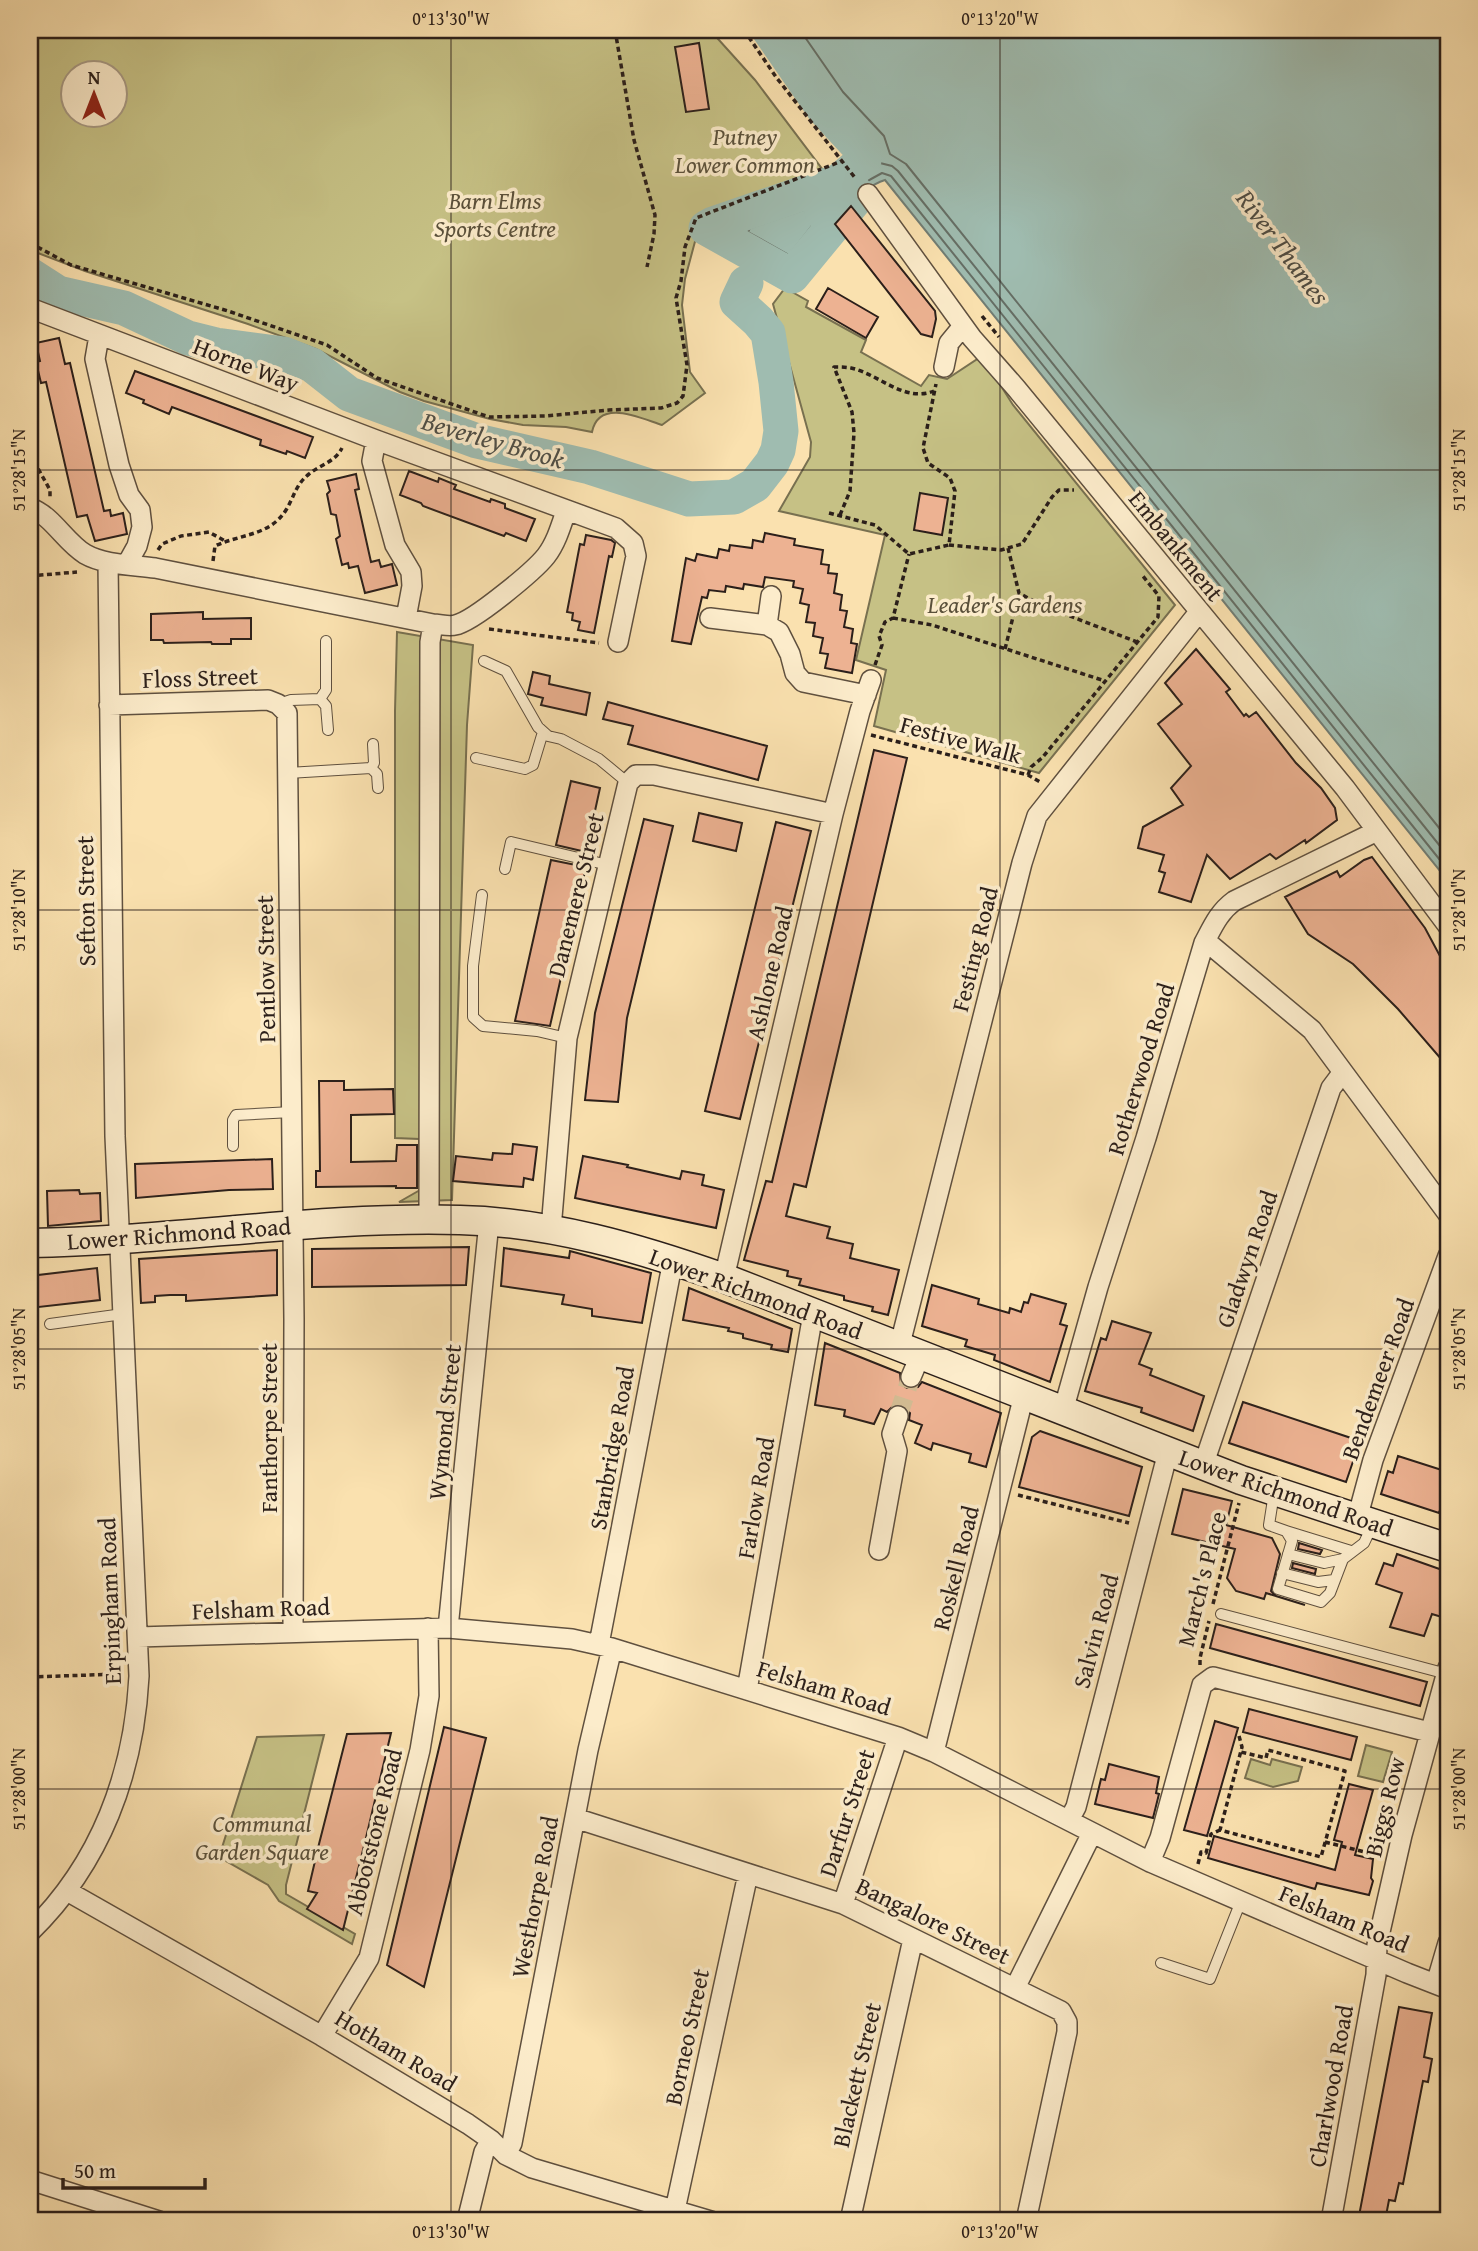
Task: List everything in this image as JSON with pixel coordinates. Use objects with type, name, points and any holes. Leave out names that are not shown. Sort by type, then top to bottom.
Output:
[{"type":"main road","name":"Lower Richmond Road","points":[[30,1243],[120,1239],[293,1224],[429,1220],[489,1222],[551,1229],[673,1260],[724,1278],[813,1314],[910,1360],[1024,1395],[1275,1491],[1448,1548]]},
{"type":"street","name":"Embankment","points":[[868,194],[963,326],[1345,789],[1448,926]]},
{"type":"street","name":"Horne Way","points":[[30,308],[351,431],[616,528],[633,543],[636,556],[618,642]]},
{"type":"street","points":[[944,367],[950,343],[963,326]]},
{"type":"street","points":[[99,336],[95,359],[119,465],[129,495],[140,510],[142,527],[137,546],[114,565]]},
{"type":"street","points":[[376,440],[372,461],[394,545],[411,572],[412,586],[406,618]]},
{"type":"street","points":[[36,512],[85,554],[114,565],[155,568],[433,624],[456,625],[508,590],[546,556],[566,511]]},
{"type":"street","name":"Sefton Street","points":[[114,565],[109,705],[115,1122],[120,1239]]},
{"type":"street","points":[[766,625],[772,596]]},
{"type":"street","name":"Festing Road","points":[[910,1360],[1022,863],[1037,816],[1199,612]]},
{"type":"street","points":[[710,618],[766,625],[779,632],[790,654],[795,673],[803,682],[868,688]]},
{"type":"street","points":[[429,1220],[429,642],[433,624]]},
{"type":"street","name":"Ashlone Road","points":[[724,1278],[833,814],[868,688]]},
{"type":"street","name":"Floss Street","points":[[109,705],[268,700],[282,709]]},
{"type":"street","name":"Pentlow Street","points":[[282,709],[288,773],[293,1224]]},
{"type":"street","points":[[628,783],[636,775],[654,775],[833,814]]},
{"type":"street","name":"Danemere Street","points":[[551,1229],[567,1038],[628,783]]},
{"type":"street","name":"Rotherwood Road","points":[[1063,1411],[1098,1287],[1204,943],[1223,909],[1234,901],[1377,831]]},
{"type":"street","points":[[1204,943],[1213,947],[1277,998],[1312,1030],[1448,1214]]},
{"type":"street","name":"Gladwyn Road","points":[[1203,1465],[1331,1088],[1343,1072]]},
{"type":"street","name":"Wymond Street","points":[[448,1628],[489,1222]]},
{"type":"street","name":"Fanthorpe Street","points":[[293,1224],[293,1632]]},
{"type":"street","name":"Erpingham Road","points":[[30,1932],[67,1891],[100,1835],[125,1770],[134,1732],[139,1671],[120,1239]]},
{"type":"street","name":"Bendemeer Road","points":[[1365,1521],[1373,1460],[1448,1256]]},
{"type":"street","name":"Stanbridge Road","points":[[606,1646],[673,1260]]},
{"type":"street","name":"Farlow Road","points":[[747,1690],[813,1314]]},
{"type":"street","name":"Roskell Road","points":[[934,1752],[1024,1395]]},
{"type":"street","points":[[879,1550],[897,1451],[892,1434],[898,1416]]},
{"type":"street","name":"Salvin Road","points":[[1069,1821],[1076,1807],[1168,1452]]},
{"type":"street","name":"Abbotstone Road","points":[[322,2035],[369,1958],[420,1750],[429,1696],[428,1628]]},
{"type":"street","name":"Felsham Road","points":[[138,1637],[448,1628],[523,1633],[606,1646],[898,1737],[934,1752],[1150,1862],[1442,1986]]},
{"type":"street","name":"Westhorpe Road","points":[[506,2155],[512,2143],[576,1818],[606,1646]]},
{"type":"street","name":"Biggs Row","points":[[1376,1959],[1396,1859],[1447,1671]]},
{"type":"street","points":[[1150,1862],[1160,1838],[1202,1685],[1213,1677],[1429,1732]]},
{"type":"street","name":"Darfur Street","points":[[843,1904],[898,1737]]},
{"type":"street","name":"Bangalore Street","points":[[576,1818],[843,1904],[1061,2011],[1067,2022],[1027,2221]]},
{"type":"street","points":[[1015,1988],[1092,1833]]},
{"type":"street","name":"Borneo Street","points":[[675,2210],[748,1874]]},
{"type":"street","name":"Hotham Road","points":[[67,1891],[322,2035],[467,2123],[506,2155],[532,2168],[706,2221]]},
{"type":"street","name":"Blackett Street","points":[[850,2221],[913,1939]]},
{"type":"street","points":[[1442,1986],[1448,1943]]},
{"type":"street","name":"Charlwood Road","points":[[1331,2221],[1377,1970],[1376,1959]]},
{"type":"street","points":[[467,2221],[484,2152],[491,2140]]},
{"type":"street","points":[[30,2179],[159,2221]]},
{"type":"lane","points":[[282,709],[320,699],[327,690],[326,641]]},
{"type":"lane","points":[[484,661],[506,671],[543,732],[599,759],[628,783]]},
{"type":"lane","points":[[320,699],[327,706],[328,730]]},
{"type":"lane","points":[[476,758],[525,769],[533,765],[543,732]]},
{"type":"lane","points":[[371,768],[374,764],[373,744]]},
{"type":"lane","points":[[288,773],[371,768],[377,774],[378,788]]},
{"type":"lane","points":[[505,869],[511,842],[608,865]]},
{"type":"lane","points":[[482,895],[473,966],[473,1017],[482,1026],[537,1031],[567,1038]]},
{"type":"lane","points":[[233,1146],[233,1120],[236,1115],[292,1112]]},
{"type":"lane","points":[[50,1324],[124,1314]]},
{"type":"lane","points":[[1275,1491],[1269,1525],[1347,1555]]},
{"type":"lane","points":[[1288,1553],[1324,1563],[1347,1555],[1364,1543],[1365,1521]]},
{"type":"lane","points":[[1286,1531],[1292,1541],[1278,1589],[1321,1602],[1330,1593],[1347,1555]]},
{"type":"lane","points":[[1282,1573],[1318,1582],[1334,1580]]},
{"type":"lane","points":[[1221,1614],[1447,1671]]},
{"type":"lane","points":[[1161,1963],[1210,1979],[1241,1901]]},
{"type":"path","points":[[615,30],[634,140],[655,215],[647,267]]},
{"type":"path","points":[[744,30],[776,77],[848,167]]},
{"type":"path","points":[[1440,30],[1448,40]]},
{"type":"path","points":[[30,243],[71,265],[228,311],[327,345],[377,378],[489,417],[661,408],[677,403],[685,389],[687,365],[676,298],[681,282],[685,247],[696,218],[842,161]]},
{"type":"path","points":[[840,516],[850,491],[854,433],[852,412],[834,367],[849,367],[904,392],[924,396],[934,391]]},
{"type":"path","points":[[944,367],[937,377],[923,448],[928,463],[950,478],[955,491],[949,545]]},
{"type":"path","points":[[210,580],[215,546],[234,537],[251,536],[268,528],[285,512],[295,489],[309,473],[325,466],[340,452],[351,431]]},
{"type":"path","points":[[30,454],[50,489],[49,503],[36,512]]},
{"type":"path","points":[[909,554],[949,545],[1001,550],[1022,544],[1052,496],[1059,489],[1074,489]]},
{"type":"path","points":[[829,513],[875,525],[909,554]]},
{"type":"path","points":[[155,568],[157,553],[162,544],[181,536],[209,532],[225,541]]},
{"type":"path","points":[[1005,649],[1019,593],[1008,548]]},
{"type":"path","points":[[892,618],[909,554]]},
{"type":"path","points":[[30,576],[114,565]]},
{"type":"path","points":[[1028,775],[1031,767],[1042,758],[1158,617],[1159,596],[1142,574]]},
{"type":"path","points":[[1019,593],[1040,604],[1137,642]]},
{"type":"path","points":[[868,688],[882,645],[879,636],[885,622],[892,618],[932,625],[1105,681]]},
{"type":"path","points":[[456,625],[606,644],[618,642]]},
{"type":"path","name":"Festive Walk","points":[[855,731],[1028,775],[1056,789]]},
{"type":"path","points":[[1001,1490],[1148,1528]]},
{"type":"path","name":"March's Place","points":[[1213,1605],[1240,1496]]},
{"type":"path","name":"March's Place","points":[[1201,1670],[1200,1658],[1210,1619]]},
{"type":"path","points":[[30,1677],[139,1671]]},
{"type":"path","points":[[1220,1830],[1241,1752],[1239,1736]]},
{"type":"path","points":[[1193,1881],[1201,1852],[1206,1853],[1211,1834],[1220,1830],[1321,1857],[1345,1771],[1268,1750],[1266,1758],[1241,1752]]},
{"type":"path","points":[[1325,1842],[1396,1859]]},
{"type":"green space","name":"Barn Elms Sports Centre","points":[[30,30],[710,30],[755,80],[829,178],[701,219],[685,279],[682,305],[690,372],[705,393],[662,425],[621,413],[603,416],[596,422],[592,432],[490,419],[400,392],[316,349],[248,324],[85,271],[30,250]]},
{"type":"green space","name":"Leader's Gardens","points":[[785,288],[808,301],[806,307],[866,340],[861,352],[921,386],[929,375],[947,379],[982,356],[1013,405],[1175,605],[1039,773],[874,726],[886,670],[856,660],[885,535],[779,511],[810,457],[811,442],[773,304]]},
{"type":"green space","points":[[397,632],[473,645],[467,725],[452,1200],[399,1202],[420,1190],[419,1139],[395,1138]]},
{"type":"green space","name":"Communal Garden Square","points":[[324,1735],[286,1894],[355,1934],[352,1944],[279,1901],[268,1885],[219,1857],[257,1737]]},
{"type":"green space","points":[[1366,1745],[1392,1752],[1383,1782],[1358,1776]]},
{"type":"green space","points":[[1251,1759],[1270,1765],[1272,1759],[1302,1767],[1298,1781],[1273,1787],[1245,1778]]},
{"type":"water","name":"River Thames","points":[[769,30],[1433,30],[1448,51],[1448,881],[885,180],[871,186],[846,208],[792,276],[706,228],[839,181],[864,160],[863,151],[823,108]]},
{"type":"building","points":[[699,43],[709,109],[686,112],[675,47]]},
{"type":"building","points":[[851,206],[935,311],[932,337],[921,334],[835,224]]},
{"type":"building","points":[[828,288],[878,317],[866,338],[816,309]]},
{"type":"building","points":[[59,338],[65,364],[70,363],[104,511],[110,510],[111,516],[123,513],[127,534],[95,541],[87,515],[77,517],[46,382],[41,383],[36,362],[40,361],[36,343]]},
{"type":"building","points":[[135,371],[313,437],[305,458],[260,445],[261,440],[172,407],[169,414],[143,403],[144,400],[126,393]]},
{"type":"building","points":[[409,471],[438,482],[439,478],[456,485],[454,489],[490,502],[491,499],[505,504],[505,508],[535,519],[526,541],[506,533],[504,536],[400,495]]},
{"type":"building","points":[[356,474],[359,489],[355,490],[371,562],[379,560],[381,567],[392,564],[397,585],[365,593],[358,566],[349,568],[348,563],[342,565],[336,539],[340,536],[336,515],[331,514],[327,494],[330,491],[327,481]]},
{"type":"building","points":[[920,493],[948,498],[942,535],[914,530]]},
{"type":"building","points":[[765,533],[795,539],[794,545],[823,550],[821,564],[829,565],[828,573],[837,574],[834,593],[842,595],[840,610],[847,611],[844,627],[853,629],[851,643],[857,644],[852,673],[825,668],[828,654],[820,653],[823,638],[813,636],[815,623],[806,622],[809,605],[800,603],[803,589],[793,587],[794,581],[765,577],[763,587],[744,584],[743,589],[726,586],[725,592],[709,590],[707,598],[702,597],[691,644],[672,641],[686,558],[695,561],[697,554],[717,558],[719,549],[729,551],[730,545],[752,548],[753,540],[763,542]]},
{"type":"building","points":[[586,535],[615,543],[612,557],[609,556],[594,633],[578,630],[580,622],[572,620],[573,613],[567,612],[580,544],[584,545]]},
{"type":"building","points":[[203,612],[203,619],[251,618],[251,639],[231,639],[231,644],[164,643],[163,640],[151,640],[151,614]]},
{"type":"building","points":[[1196,649],[1230,689],[1226,692],[1244,716],[1246,714],[1249,717],[1256,712],[1296,763],[1321,788],[1335,808],[1337,820],[1306,843],[1305,840],[1276,859],[1270,854],[1230,879],[1207,855],[1191,902],[1159,892],[1165,873],[1159,871],[1164,855],[1138,848],[1143,827],[1183,805],[1171,788],[1191,766],[1158,724],[1182,704],[1165,683]]},
{"type":"building","points":[[533,672],[550,676],[549,684],[590,693],[586,715],[541,705],[543,698],[528,694]]},
{"type":"building","points":[[608,702],[767,746],[758,780],[628,744],[633,726],[603,719]]},
{"type":"building","points":[[874,750],[907,758],[806,1187],[794,1184],[786,1216],[830,1227],[827,1238],[853,1244],[850,1258],[899,1270],[888,1315],[872,1311],[873,1307],[844,1300],[844,1296],[799,1285],[801,1279],[787,1276],[788,1271],[744,1260],[766,1181],[772,1182]]},
{"type":"building","points":[[571,781],[600,788],[586,852],[556,845]]},
{"type":"building","points":[[699,813],[742,823],[736,851],[693,841]]},
{"type":"building","points":[[644,819],[673,826],[627,1018],[618,1102],[585,1100],[595,1013]]},
{"type":"building","points":[[776,822],[811,831],[740,1119],[705,1111]]},
{"type":"building","points":[[1372,857],[1425,928],[1448,971],[1448,1067],[1398,1009],[1353,964],[1308,934],[1285,897],[1337,871],[1340,877]]},
{"type":"building","points":[[551,860],[586,867],[550,1026],[515,1021]]},
{"type":"building","points":[[319,1081],[344,1081],[344,1090],[393,1089],[394,1114],[351,1115],[351,1162],[396,1161],[397,1145],[417,1145],[417,1188],[316,1187],[316,1171],[320,1171]]},
{"type":"building","points":[[513,1144],[537,1147],[533,1180],[524,1178],[523,1187],[453,1181],[456,1156],[492,1160],[493,1153],[512,1154]]},
{"type":"building","points":[[583,1156],[680,1179],[682,1171],[704,1175],[702,1185],[724,1190],[716,1228],[575,1198]]},
{"type":"building","points":[[272,1159],[273,1189],[136,1198],[135,1164]]},
{"type":"building","points":[[79,1190],[80,1194],[100,1193],[101,1221],[48,1226],[47,1191]]},
{"type":"building","points":[[469,1247],[466,1285],[312,1287],[312,1249]]},
{"type":"building","points":[[504,1248],[569,1258],[570,1251],[651,1273],[642,1323],[592,1316],[592,1309],[562,1304],[564,1295],[501,1286]]},
{"type":"building","points":[[277,1250],[277,1295],[186,1301],[186,1295],[170,1295],[155,1296],[155,1302],[141,1303],[139,1259]]},
{"type":"building","points":[[97,1268],[100,1300],[30,1308],[30,1276]]},
{"type":"building","points":[[932,1285],[979,1299],[978,1304],[1009,1313],[1010,1308],[1021,1312],[1024,1302],[1028,1303],[1031,1294],[1066,1304],[1060,1324],[1067,1326],[1050,1382],[994,1360],[995,1355],[965,1346],[967,1340],[922,1326]]},
{"type":"building","points":[[689,1288],[792,1329],[788,1352],[771,1349],[772,1345],[743,1338],[743,1334],[728,1331],[729,1328],[683,1320]]},
{"type":"building","points":[[1112,1321],[1151,1333],[1139,1364],[1152,1369],[1150,1375],[1204,1396],[1193,1431],[1141,1412],[1142,1408],[1085,1391],[1101,1338],[1106,1340]]},
{"type":"building","points":[[825,1343],[900,1373],[901,1384],[907,1388],[918,1387],[922,1382],[1001,1413],[986,1467],[969,1462],[971,1454],[933,1443],[931,1450],[915,1443],[922,1425],[909,1420],[910,1413],[902,1405],[895,1404],[887,1412],[881,1409],[874,1424],[844,1416],[845,1410],[815,1405]]},
{"type":"building","points":[[1243,1402],[1360,1441],[1346,1482],[1229,1443]]},
{"type":"building","points":[[1040,1431],[1142,1467],[1129,1516],[1019,1487],[1032,1437]]},
{"type":"building","points":[[1398,1456],[1448,1472],[1448,1486],[1439,1513],[1381,1494],[1388,1471],[1393,1473]]},
{"type":"building","points":[[1183,1489],[1232,1501],[1226,1525],[1272,1538],[1280,1554],[1271,1591],[1276,1596],[1305,1605],[1266,1593],[1264,1599],[1236,1591],[1227,1578],[1235,1549],[1172,1534]]},
{"type":"building","points":[[1299,1543],[1322,1550],[1320,1554],[1298,1549]]},
{"type":"building","points":[[1397,1554],[1448,1572],[1448,1608],[1445,1618],[1432,1614],[1424,1636],[1390,1627],[1402,1593],[1376,1584],[1384,1563],[1393,1566]]},
{"type":"building","points":[[1293,1563],[1316,1569],[1315,1574],[1292,1568]]},
{"type":"building","points":[[1216,1624],[1427,1682],[1420,1706],[1210,1648]]},
{"type":"building","points":[[1249,1709],[1357,1737],[1351,1760],[1243,1732]]},
{"type":"building","points":[[1215,1721],[1238,1728],[1207,1836],[1184,1830]]},
{"type":"building","points":[[444,1727],[486,1738],[424,1987],[387,1965]]},
{"type":"building","points":[[391,1733],[343,1930],[307,1909],[317,1893],[308,1891],[319,1844],[347,1734]]},
{"type":"building","points":[[1109,1764],[1159,1777],[1156,1793],[1159,1794],[1153,1818],[1095,1804],[1101,1779],[1105,1780]]},
{"type":"building","points":[[1349,1784],[1373,1790],[1355,1855],[1373,1859],[1373,1881],[1369,1895],[1317,1883],[1315,1889],[1208,1858],[1214,1836],[1335,1870],[1342,1842],[1334,1840]]},
{"type":"building","points":[[1399,2007],[1432,2013],[1424,2057],[1432,2059],[1428,2082],[1423,2081],[1403,2184],[1399,2183],[1395,2201],[1389,2200],[1385,2221],[1358,2221]]},
{"type":"waterway","points":[[769,30],[823,108],[863,151],[864,160],[839,181],[706,228],[792,276],[858,196],[855,192],[822,212]]},
{"type":"waterway","points":[[1433,30],[1448,51]]},
{"type":"waterway","name":"Beverley Brook","points":[[30,275],[58,293],[124,308],[188,338],[216,345],[284,354],[312,365],[349,394],[477,441],[590,467],[689,499],[734,497],[755,485],[772,463],[778,450],[781,431],[768,333],[737,302],[746,283]]},
{"type":"tunnel","points":[[898,1416],[911,1377]]},
{"type":"park label","name":"Putney Lower Common","points":[[745,151]]}]
